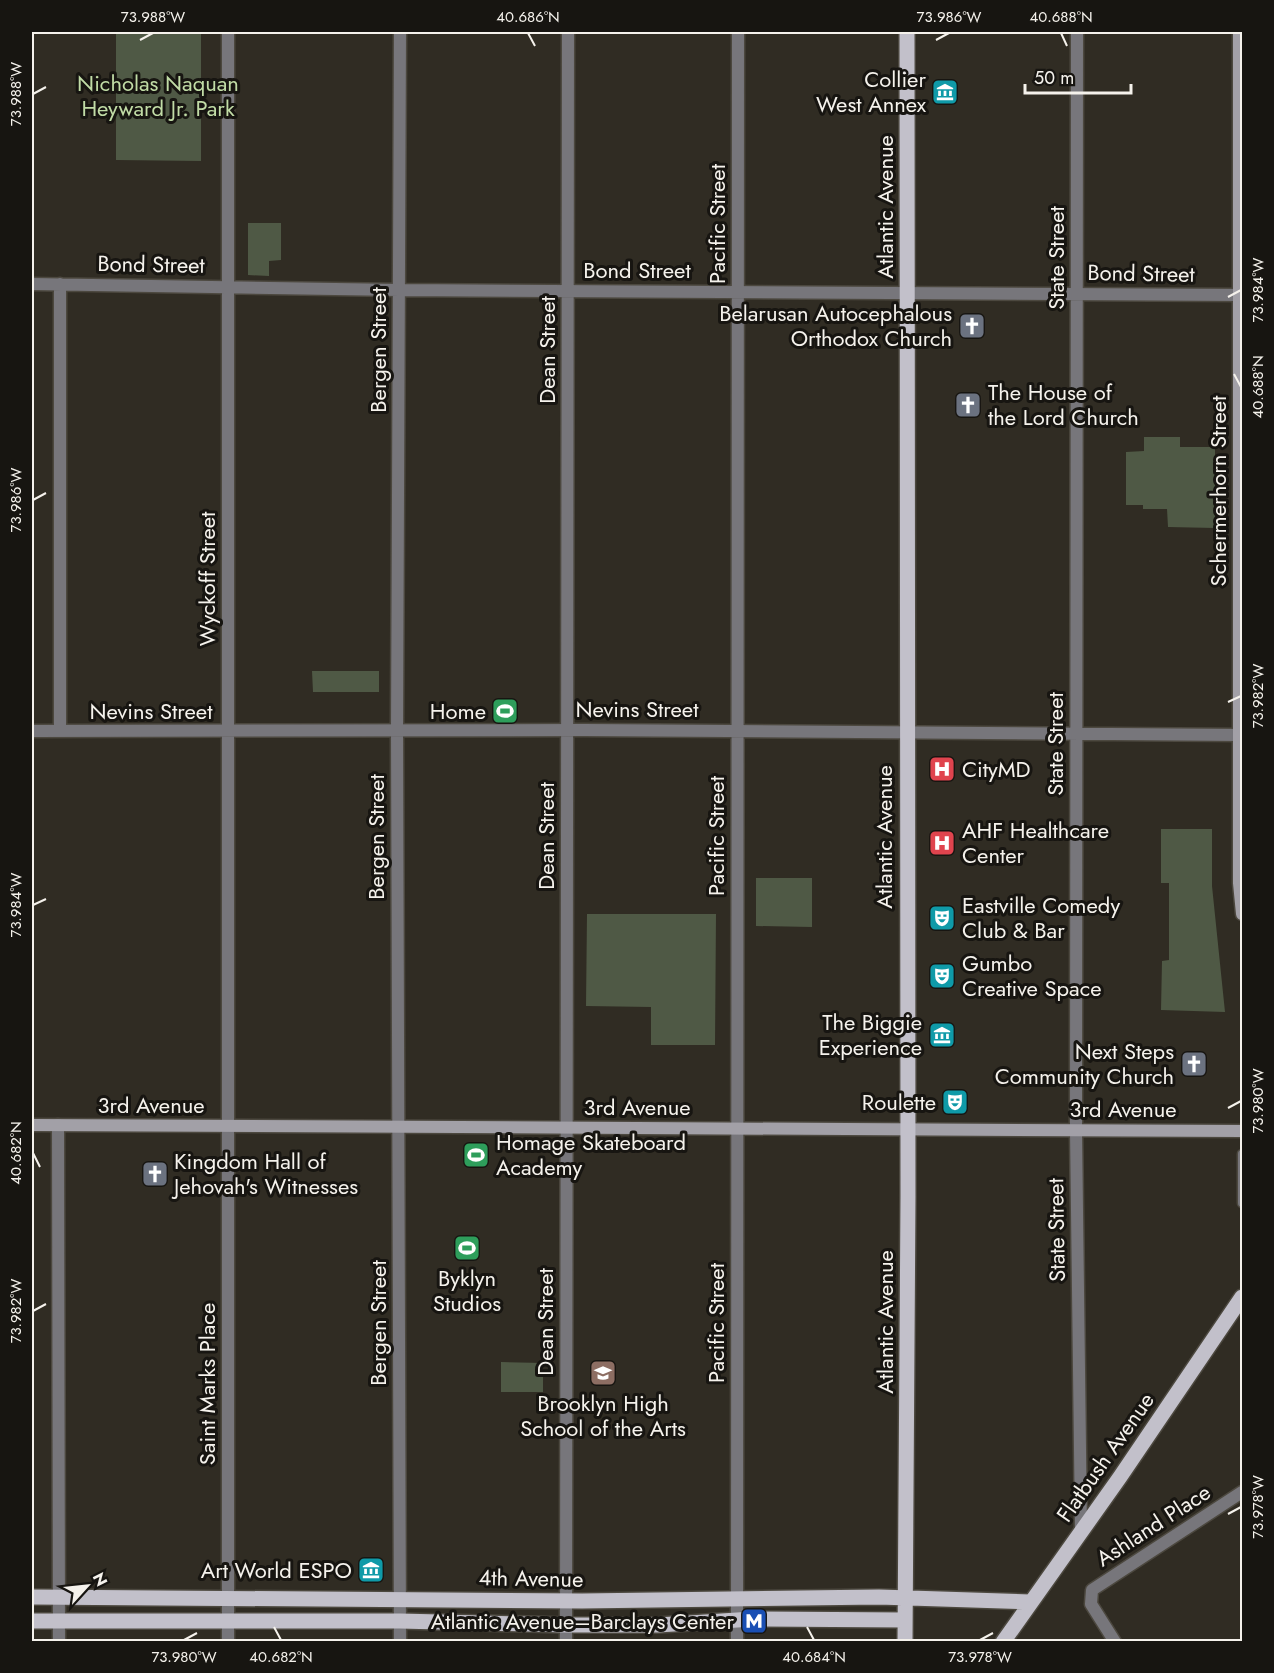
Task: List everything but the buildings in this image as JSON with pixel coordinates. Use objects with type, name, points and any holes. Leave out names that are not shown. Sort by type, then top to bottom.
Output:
[{"type":"main road","name":"Atlantic Avenue","points":[[905,1641],[907,32]]},
{"type":"main road","name":"Schermerhorn Street","points":[[1239,32],[1241,295],[1239,883],[1242,914]]},
{"type":"main road","name":"3rd Avenue","points":[[32,1125],[1242,1131]]},
{"type":"main road","name":"Flatbush Avenue","points":[[1003,1641],[1120,1477],[1242,1297]]},
{"type":"main road","name":"4th Avenue","points":[[32,1597],[566,1601],[737,1600],[762,1597],[1030,1602]]},
{"type":"main road","name":"4th Avenue","points":[[32,1621],[400,1621],[658,1625],[738,1621],[905,1620]]},
{"type":"street","name":"Wyckoff Street","points":[[228,32],[228,1126]]},
{"type":"street","name":"Bergen Street","points":[[400,32],[397,730],[400,1641]]},
{"type":"street","name":"Dean Street","points":[[566,1641],[568,32]]},
{"type":"street","name":"Pacific Street","points":[[737,1641],[738,32]]},
{"type":"street","name":"State Street","points":[[1077,32],[1076,1130],[1081,1529]]},
{"type":"street","name":"Bond Street","points":[[32,284],[399,290],[1241,295]]},
{"type":"street","points":[[60,284],[60,732]]},
{"type":"street","name":"Nevins Street","points":[[32,731],[567,730],[1241,735]]},
{"type":"street","points":[[58,1125],[59,1641]]},
{"type":"street","name":"Saint Marks Place","points":[[228,1126],[228,1641]]},
{"type":"street","points":[[1242,1154],[1242,1203]]},
{"type":"street","name":"Ashland Place","points":[[1115,1641],[1094,1611],[1090,1597],[1092,1590],[1242,1492]]},
{"type":"green space","name":"Nicholas Naquan Heyward Jr. Park","points":[[116,32],[201,32],[201,161],[116,160]]},
{"type":"green space","points":[[248,223],[281,223],[281,260],[269,261],[269,276],[248,275]]},
{"type":"green space","points":[[1144,437],[1180,437],[1180,447],[1215,447],[1215,528],[1168,527],[1167,509],[1143,509],[1143,505],[1126,505],[1126,452],[1144,451]]},
{"type":"green space","points":[[312,671],[379,671],[379,692],[313,692]]},
{"type":"green space","points":[[1161,829],[1212,829],[1212,886],[1225,1012],[1161,1010],[1162,961],[1169,960],[1169,883],[1161,883]]},
{"type":"green space","points":[[756,878],[812,878],[812,927],[756,926]]},
{"type":"green space","points":[[587,914],[716,914],[715,1045],[651,1045],[651,1007],[586,1006]]},
{"type":"green space","points":[[501,1362],[543,1363],[543,1392],[501,1392]]},
{"type":"place","name":"Collier West Annex","points":[[945,92]]},
{"type":"place","name":"Belarusan Autocephalous Orthodox Church","points":[[972,326]]},
{"type":"place","name":"The House of the Lord Church","points":[[968,405]]},
{"type":"place","name":"Home","points":[[505,711]]},
{"type":"place","name":"CityMD","points":[[942,769]]},
{"type":"place","name":"AHF Healthcare Center","points":[[942,843]]},
{"type":"place","name":"Eastville Comedy Club & Bar","points":[[942,918]]},
{"type":"place","name":"Gumbo Creative Space","points":[[942,976]]},
{"type":"place","name":"The Biggie Experience","points":[[942,1035]]},
{"type":"place","name":"Next Steps Community Church","points":[[1194,1064]]},
{"type":"place","name":"Roulette","points":[[955,1102]]},
{"type":"place","name":"Homage Skateboard Academy","points":[[476,1155]]},
{"type":"place","name":"Kingdom Hall of Jehovah's Witnesses","points":[[155,1174]]},
{"type":"place","name":"Byklyn Studios","points":[[467,1248]]},
{"type":"place","name":"Brooklyn High School of the Arts","points":[[603,1373]]},
{"type":"place","name":"Art World ESPO","points":[[371,1570]]},
{"type":"place","name":"Atlantic Avenue–Barclays Center","points":[[754,1621]]}]
